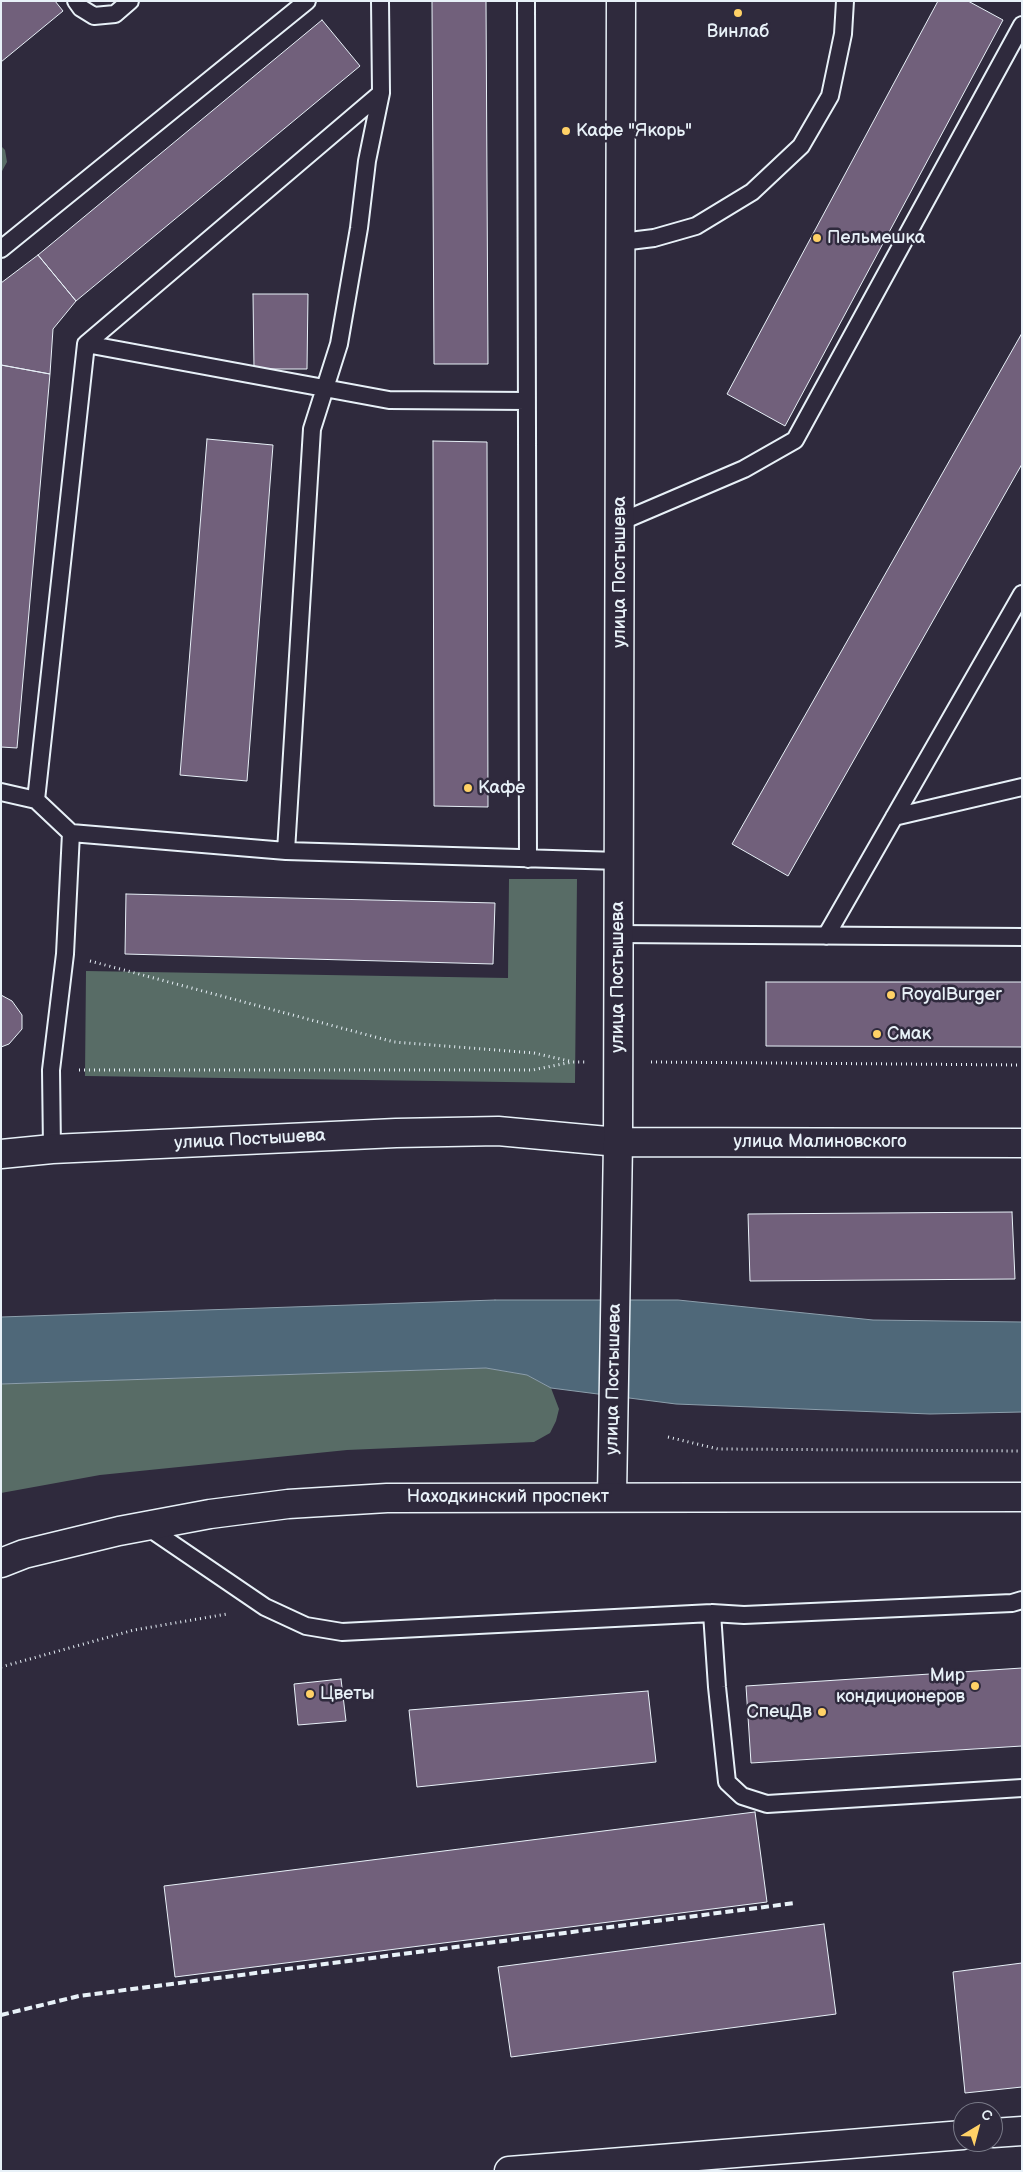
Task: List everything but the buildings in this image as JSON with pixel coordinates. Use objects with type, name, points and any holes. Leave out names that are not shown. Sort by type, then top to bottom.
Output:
[{"type":"main road","name":"улица Постышева","points":[[612,1496],[618,1142],[622,1]]},
{"type":"main road","name":"улица Постышева","points":[[1,1154],[52,1149],[387,1133],[498,1130],[618,1142]]},
{"type":"main road","name":"улица Малиновского","points":[[618,1142],[1022,1143]]},
{"type":"main road","name":"Находкинский проспект","points":[[1,1563],[24,1554],[146,1526],[210,1514],[288,1504],[387,1498],[612,1496],[1022,1497]]},
{"type":"main road","points":[[1003,2132],[1022,2131]]},
{"type":"main road","points":[[509,2171],[953,2136]]},
{"type":"lane","points":[[76,1],[81,8],[94,16],[115,14],[130,1]]},
{"type":"lane","points":[[1,249],[307,1]]},
{"type":"lane","points":[[286,852],[312,429],[339,344],[367,161],[381,93],[380,1]]},
{"type":"lane","points":[[526,1],[528,859]]},
{"type":"lane","points":[[620,242],[654,238],[696,226],[752,192],[801,146],[830,96],[843,34],[845,1]]},
{"type":"lane","points":[[620,522],[744,469],[795,440],[1022,25]]},
{"type":"lane","points":[[36,800],[86,344],[381,93]]},
{"type":"lane","points":[[86,344],[390,400],[527,401]]},
{"type":"lane","points":[[826,936],[894,817],[1016,618],[1022,594]]},
{"type":"lane","points":[[894,817],[1022,786]]},
{"type":"lane","points":[[1,792],[36,800],[71,834],[286,852],[618,861]]},
{"type":"lane","points":[[52,1149],[51,1070],[65,954],[71,834]]},
{"type":"lane","points":[[618,934],[1022,938]]},
{"type":"lane","points":[[146,1526],[265,1607],[306,1626],[342,1632],[712,1613],[754,1614],[1012,1603],[1022,1600]]},
{"type":"lane","points":[[712,1613],[717,1687],[727,1782],[742,1796],[767,1804],[1022,1788]]},
{"type":"path","points":[[65,954],[394,1042],[534,1053],[572,1062]]},
{"type":"path","points":[[51,1070],[533,1070],[572,1062],[1022,1065]]},
{"type":"path","points":[[668,1437],[718,1449],[1022,1451]]},
{"type":"path","points":[[1,1667],[134,1630],[265,1607]]},
{"type":"green space","points":[[1,146],[5,150],[7,162],[1,173]]},
{"type":"green space","points":[[509,879],[577,879],[575,1083],[85,1076],[86,971],[508,978]]},
{"type":"green space","points":[[486,1368],[527,1375],[551,1388],[559,1409],[550,1433],[534,1442],[347,1450],[100,1475],[1,1493],[1,1384]]},
{"type":"water","points":[[495,1300],[678,1300],[873,1320],[1022,1322],[1022,1412],[930,1414],[676,1404],[551,1388],[527,1375],[486,1368],[1,1384],[1,1317]]},
{"type":"railway","points":[[1,2015],[79,1996],[795,1903]]},
{"type":"place","name":"Винлаб","points":[[738,13]]},
{"type":"place","name":"Кафе \"Якорь\"","points":[[566,131]]},
{"type":"place","name":"Пельмешка","points":[[817,238]]},
{"type":"place","name":"Кафе","points":[[468,788]]},
{"type":"place","name":"RoyalBurger","points":[[891,995]]},
{"type":"place","name":"Смак","points":[[877,1034]]},
{"type":"place","name":"Мир кондиционеров","points":[[975,1686]]},
{"type":"place","name":"Цветы","points":[[310,1694]]},
{"type":"place","name":"СпецДв","points":[[822,1712]]}]
